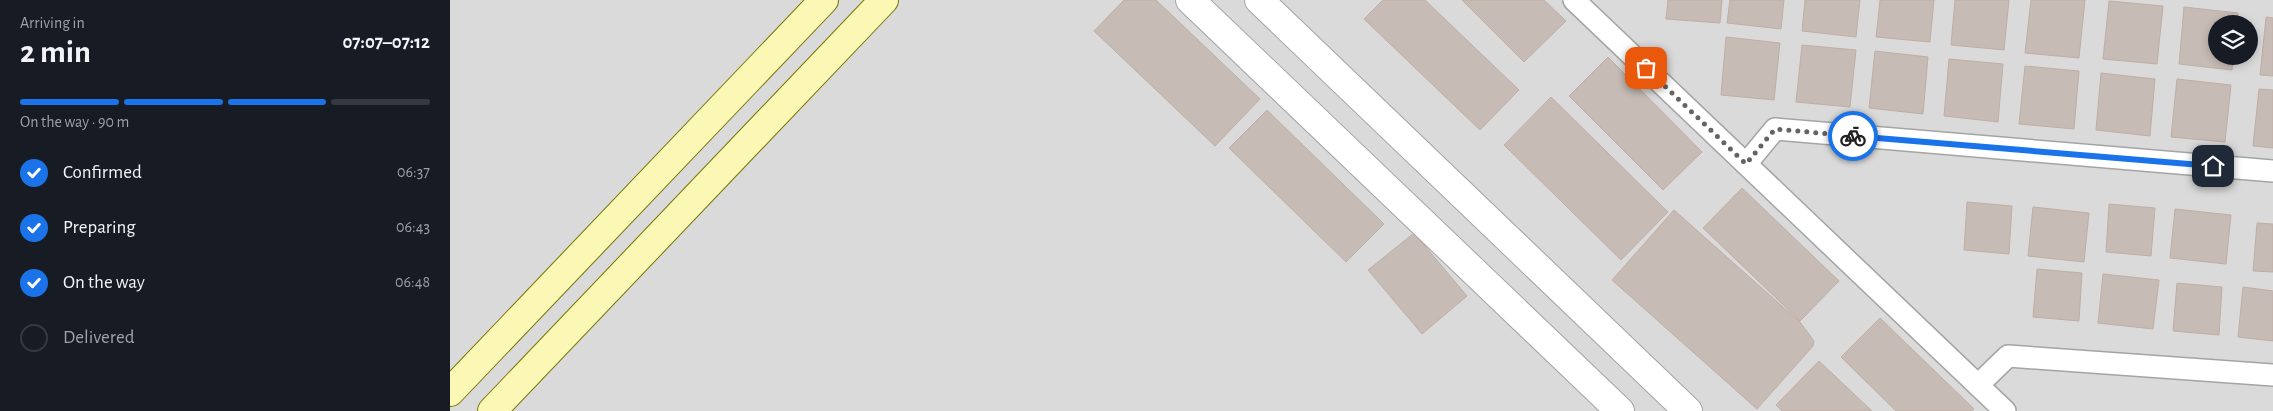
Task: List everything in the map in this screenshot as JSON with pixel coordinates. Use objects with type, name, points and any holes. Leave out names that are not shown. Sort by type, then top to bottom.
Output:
[{"type":"main road","points":[[450,392],[824,0]]},
{"type":"main road","points":[[492,411],[884,0]]},
{"type":"main road","points":[[617,216],[648,248]]},
{"type":"main road","points":[[499,341],[530,371]]},
{"type":"street","points":[[1190,0],[1620,411]]},
{"type":"street","points":[[1259,0],[1688,411]]},
{"type":"street","points":[[1574,0],[2005,411]]},
{"type":"street","points":[[1746,164],[1775,129],[2273,171]]},
{"type":"street","points":[[1978,385],[2008,356],[2273,375]]},
{"type":"shaded area","points":[[450,0],[2273,0],[2273,411],[450,411]]},
{"type":"building","points":[[1124,0],[1156,0],[1260,99],[1215,146],[1094,31]]},
{"type":"building","points":[[1383,0],[1425,0],[1519,90],[1480,130],[1364,19]]},
{"type":"building","points":[[1462,0],[1544,0],[1566,21],[1524,62]]},
{"type":"building","points":[[1668,0],[1722,0],[1720,23],[1666,19]]},
{"type":"building","points":[[1730,0],[1784,0],[1781,29],[1727,23]]},
{"type":"building","points":[[1805,0],[1860,0],[1856,37],[1802,31]]},
{"type":"building","points":[[1880,0],[1934,0],[1930,42],[1876,37]]},
{"type":"building","points":[[1955,0],[2009,0],[2004,50],[1951,45]]},
{"type":"building","points":[[2031,0],[2085,0],[2079,58],[2025,53]]},
{"type":"building","points":[[2109,1],[2163,6],[2157,64],[2103,59]]},
{"type":"building","points":[[2184,7],[2238,13],[2238,15],[2208,15],[2208,65],[2233,65],[2232,70],[2179,64]]},
{"type":"building","points":[[2266,17],[2273,18],[2273,76],[2260,75]]},
{"type":"building","points":[[1726,37],[1780,43],[1774,100],[1721,95]]},
{"type":"building","points":[[1802,45],[1856,50],[1850,107],[1796,102]]},
{"type":"building","points":[[1875,51],[1928,57],[1923,114],[1869,108]]},
{"type":"building","points":[[1608,57],[1702,152],[1663,190],[1569,96]]},
{"type":"building","points":[[1949,59],[2003,64],[1998,122],[1944,116]]},
{"type":"building","points":[[2025,66],[2079,71],[2074,129],[2019,124]]},
{"type":"building","points":[[2101,73],[2155,79],[2150,136],[2096,130]]},
{"type":"building","points":[[2177,79],[2231,85],[2225,142],[2171,137]]},
{"type":"building","points":[[2259,89],[2273,90],[2273,148],[2253,146]]},
{"type":"building","points":[[1551,97],[1668,212],[1621,260],[1504,145]]},
{"type":"building","points":[[1267,110],[1384,224],[1346,262],[1229,148]]},
{"type":"building","points":[[1742,188],[1839,281],[1800,321],[1703,228]]},
{"type":"building","points":[[1967,202],[2012,206],[2009,254],[1964,250]]},
{"type":"building","points":[[2109,204],[2155,208],[2151,256],[2106,252]]},
{"type":"building","points":[[2033,207],[2089,213],[2084,262],[2028,256]]},
{"type":"building","points":[[2175,209],[2231,215],[2226,264],[2170,258]]},
{"type":"building","points":[[1674,210],[1800,322],[1814,341],[1813,346],[1757,409],[1612,280]]},
{"type":"building","points":[[2257,223],[2273,224],[2273,272],[2253,271]]},
{"type":"building","points":[[1414,233],[1467,296],[1422,334],[1368,270]]},
{"type":"building","points":[[2037,269],[2082,273],[2079,321],[2033,317]]},
{"type":"building","points":[[2103,274],[2159,280],[2153,329],[2098,323]]},
{"type":"building","points":[[2177,283],[2222,287],[2219,335],[2173,331]]},
{"type":"building","points":[[2243,287],[2273,291],[2273,341],[2238,337]]},
{"type":"building","points":[[1880,318],[1974,409],[1972,411],[1896,411],[1841,357]]},
{"type":"building","points":[[1819,361],[1872,411],[1782,411],[1776,405]]},
{"type":"way so far","points":[[1646,68],[1746,164],[1775,129],[1853,136]]},
{"type":"route","points":[[1853,136],[2213,166]]}]
